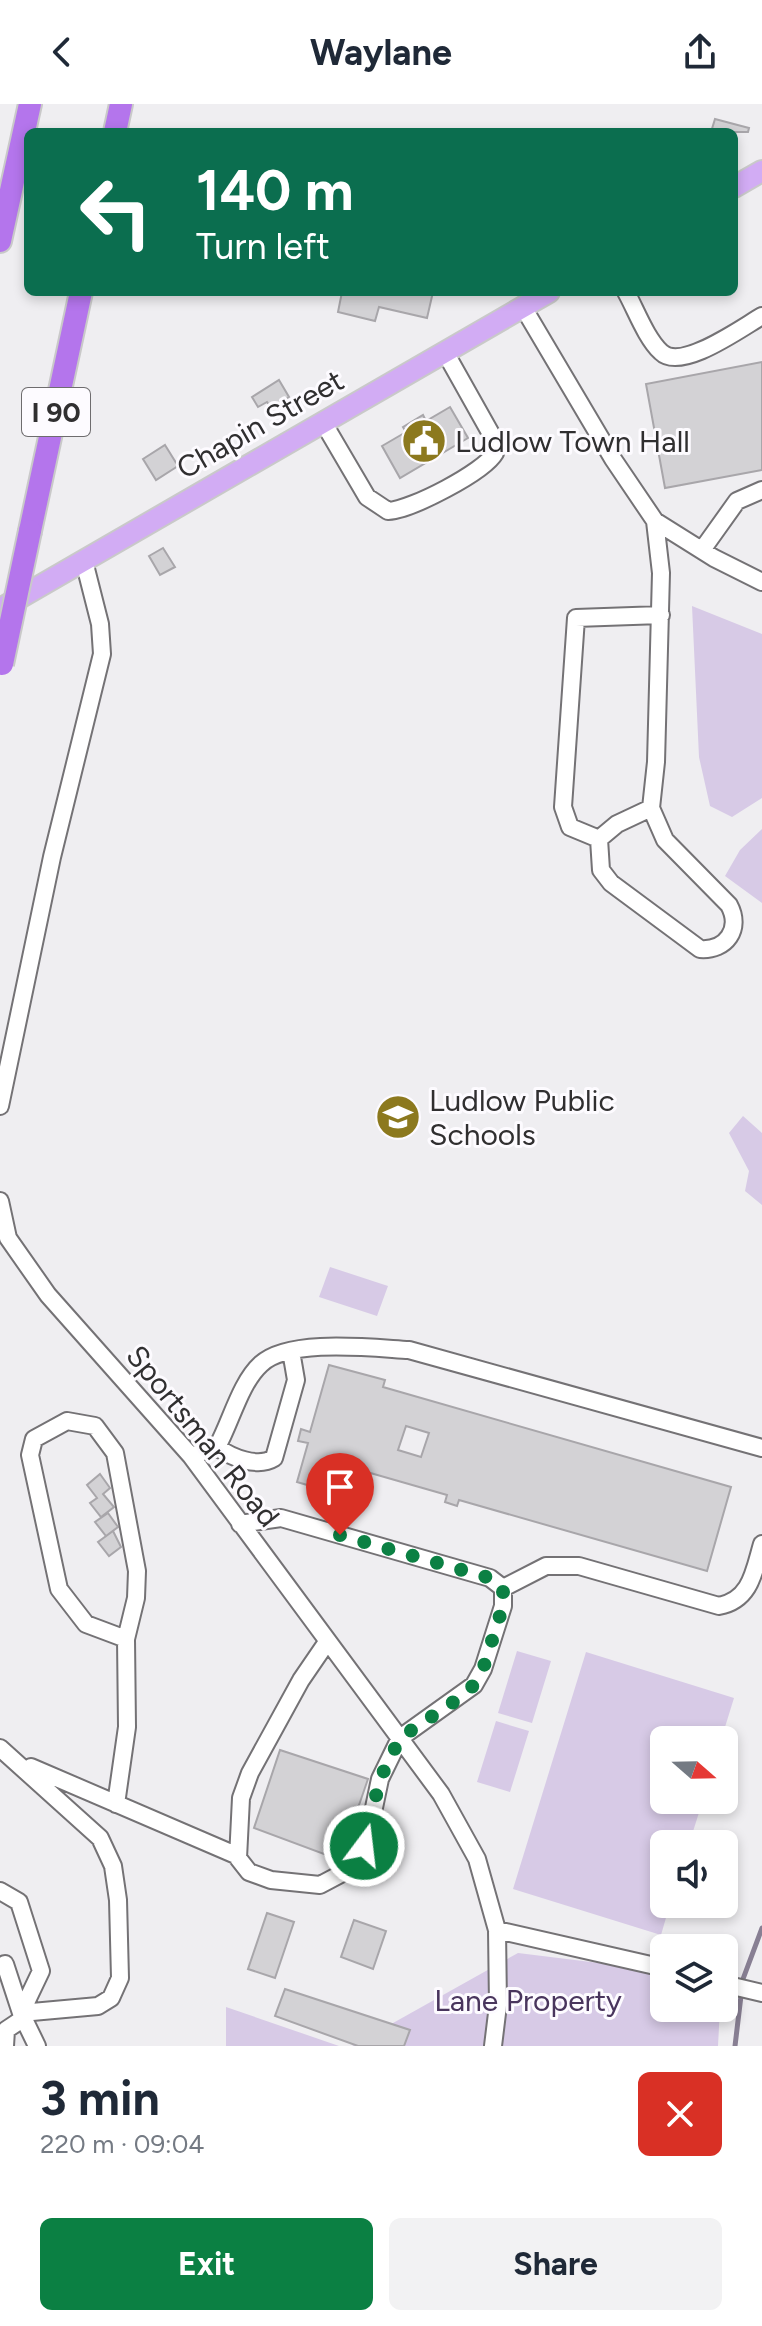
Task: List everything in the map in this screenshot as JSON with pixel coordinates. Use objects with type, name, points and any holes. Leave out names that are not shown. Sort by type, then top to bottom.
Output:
[{"type":"highway","points":[[5,219],[23,104]]},
{"type":"highway","points":[[25,128],[30,104]]},
{"type":"highway","points":[[116,128],[121,104]]},
{"type":"highway","points":[[0,241],[24,132]]},
{"type":"highway","name":"I 90","points":[[1,669],[80,296]]},
{"type":"main road","points":[[738,184],[762,169]]},
{"type":"main road","name":"Chapin Street","points":[[0,609],[542,296]]},
{"type":"street","points":[[628,296],[660,351],[674,358],[692,356],[762,316]]},
{"type":"street","points":[[523,307],[613,459],[655,521],[762,582]]},
{"type":"street","points":[[323,422],[367,497],[388,511],[410,506],[481,467],[495,453],[495,441],[445,352]]},
{"type":"street","points":[[702,550],[737,501],[762,490]]},
{"type":"street","points":[[599,839],[601,870],[611,883],[700,949],[718,948],[728,940],[734,928],[734,915],[665,840],[651,808],[656,762],[661,615],[661,573],[655,521]]},
{"type":"street","points":[[0,1106],[52,857],[102,654],[100,624],[84,561]]},
{"type":"street","points":[[599,839],[570,827],[563,807],[576,618],[661,615]]},
{"type":"street","points":[[599,839],[617,824],[651,808]]},
{"type":"street","name":"Sportsman Road","points":[[0,1201],[4,1239],[48,1295],[191,1456],[441,1794],[477,1859],[497,1930],[498,2005],[493,2046]]},
{"type":"street","points":[[191,1456],[217,1447],[252,1376],[269,1359],[291,1351],[409,1350],[762,1448]]},
{"type":"street","points":[[217,1447],[227,1454],[258,1463],[266,1462],[277,1454],[296,1380],[291,1351]]},
{"type":"street","points":[[116,1804],[127,1727],[126,1639],[136,1598],[137,1571],[115,1453],[95,1426],[67,1421],[34,1439],[30,1455],[59,1589],[86,1624],[126,1639]]},
{"type":"street","points":[[240,1524],[281,1518],[490,1578],[503,1588]]},
{"type":"street","points":[[503,1588],[546,1566],[579,1566],[710,1605],[727,1605],[748,1589],[762,1544]]},
{"type":"street","points":[[15,1760],[238,1856],[249,1872],[271,1880],[320,1885],[354,1867],[371,1822],[380,1779],[400,1738],[474,1685],[503,1606],[503,1588]]},
{"type":"street","points":[[238,1856],[241,1798],[250,1773],[301,1680],[327,1642]]},
{"type":"street","points":[[0,1748],[100,1838],[113,1866],[118,1900],[120,1978],[111,1998],[98,2006],[22,2016]]},
{"type":"street","points":[[0,1891],[19,1902],[41,1971],[22,2016],[6,2030],[5,2046]]},
{"type":"street","points":[[497,1930],[650,1965]]},
{"type":"street","points":[[5,1964],[22,2016],[37,2046]]},
{"type":"green space","points":[[692,606],[762,634],[762,798],[732,817],[710,806],[699,757]]},
{"type":"green space","points":[[762,829],[762,903],[725,876],[740,850]]},
{"type":"green space","points":[[743,1116],[762,1133],[762,1205],[745,1191],[749,1171],[729,1133]]},
{"type":"green space","points":[[330,1267],[388,1286],[377,1316],[319,1297]]},
{"type":"green space","points":[[517,1651],[551,1661],[532,1723],[498,1713]]},
{"type":"green space","points":[[586,1652],[734,1698],[725,1726],[650,1726],[650,1814],[699,1814],[693,1830],[650,1830],[650,1918],[666,1918],[661,1934],[513,1889]]},
{"type":"green space","points":[[496,1721],[529,1731],[510,1792],[477,1782]]},
{"type":"green space","name":"Lane Property","points":[[518,1953],[650,1969],[650,2022],[719,2022],[718,2046],[352,2046]]},
{"type":"green space","points":[[226,2007],[339,2046],[226,2046]]},
{"type":"building","points":[[715,119],[749,128],[748,132],[738,132],[738,128],[712,128]]},
{"type":"building","points":[[341,296],[432,296],[427,318],[379,307],[375,321],[338,312]]},
{"type":"building","points":[[762,362],[762,470],[665,488],[646,384]]},
{"type":"building","points":[[279,380],[289,397],[271,408],[267,402],[258,407],[252,397]]},
{"type":"building","points":[[450,407],[468,438],[400,478],[382,446],[406,432],[403,427],[423,415],[426,421]]},
{"type":"building","points":[[165,445],[178,466],[156,480],[143,459]]},
{"type":"building","points":[[163,548],[175,567],[160,575],[149,556]]},
{"type":"building","points":[[329,1365],[385,1380],[383,1387],[731,1487],[707,1571],[459,1500],[457,1506],[445,1502],[447,1495],[360,1470],[352,1498],[297,1482],[308,1443],[298,1441],[301,1429],[310,1432]],"holes":[[[406,1426],[429,1433],[421,1457],[398,1450]]]},
{"type":"building","points":[[100,1474],[110,1488],[103,1494],[114,1507],[101,1517],[90,1503],[97,1498],[87,1485]]},
{"type":"building","points":[[108,1513],[118,1527],[106,1536],[95,1522]]},
{"type":"building","points":[[113,1531],[121,1547],[109,1556],[98,1542]]},
{"type":"building","points":[[280,1750],[368,1779],[340,1860],[254,1828]]},
{"type":"building","points":[[267,1913],[294,1922],[275,1978],[248,1969]]},
{"type":"building","points":[[354,1920],[386,1931],[373,1969],[341,1957]]},
{"type":"building","points":[[285,1989],[410,2030],[404,2046],[358,2046],[275,2016]]},
{"type":"waterway","points":[[735,2046],[743,1979],[762,1928]]},
{"type":"place","name":"Ludlow Town Hall","points":[[424,441]]},
{"type":"place","name":"Ludlow Public Schools","points":[[398,1117]]},
{"type":"route","points":[[340,1535],[490,1578],[503,1588],[503,1606],[483,1669],[474,1685],[455,1701],[400,1738],[380,1779],[364,1846]]}]
